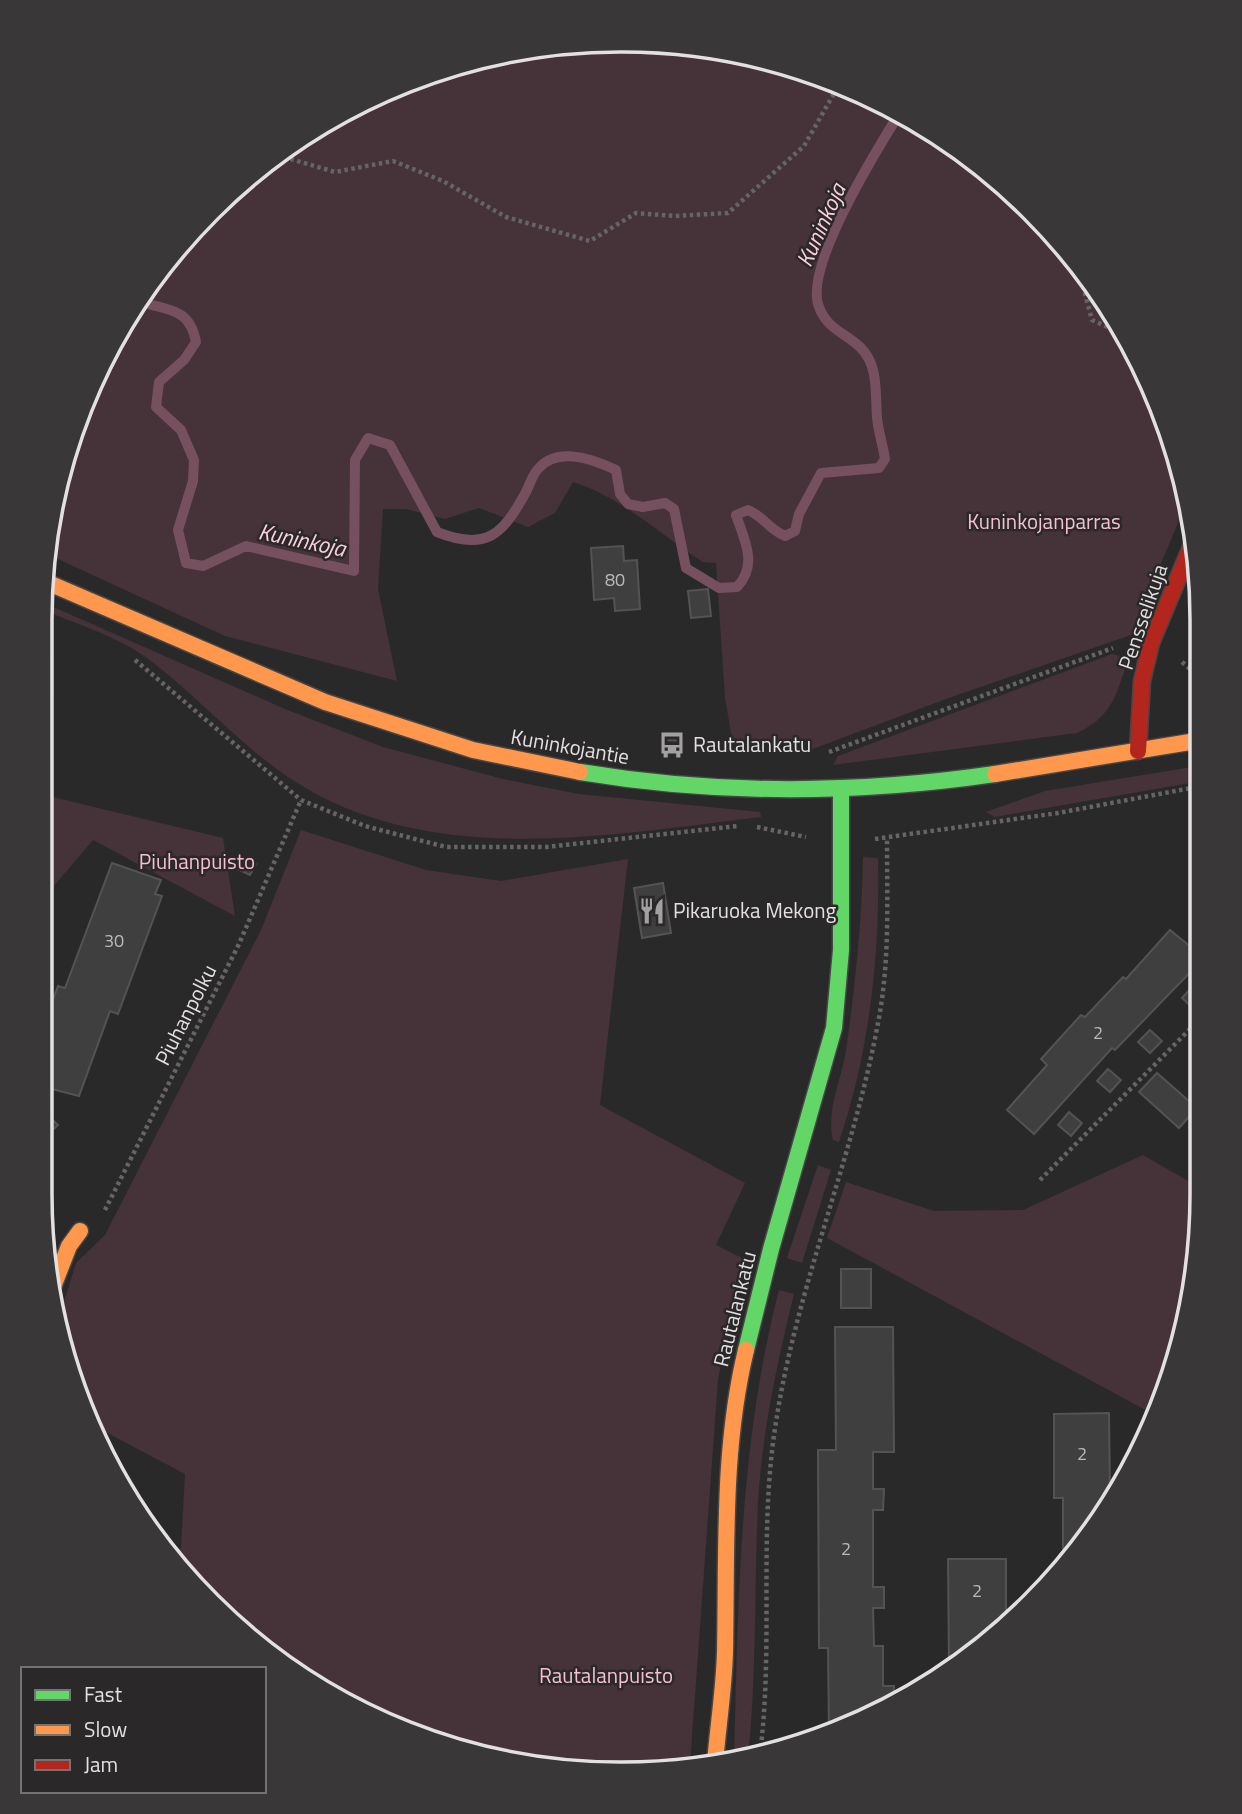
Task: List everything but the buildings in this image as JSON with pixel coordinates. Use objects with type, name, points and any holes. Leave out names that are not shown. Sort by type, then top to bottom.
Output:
[{"type":"street","name":"Pensselikuja","points":[[1138,751],[1139,702],[1151,643],[1186,559]]},
{"type":"street","name":"Kuninkojantie","points":[[54,585],[362,715],[509,759],[650,781],[714,786],[841,788],[918,783],[1190,742]]},
{"type":"street","name":"Rautalankatu","points":[[716,1754],[725,1655],[725,1518],[733,1422],[751,1327],[834,1028],[841,950],[841,788]]},
{"type":"street","points":[[58,1274],[69,1246],[80,1231]]},
{"type":"path","points":[[289,159],[335,172],[393,161],[443,181],[506,217],[590,242],[636,213],[674,216],[728,213],[804,146],[834,94]]},
{"type":"path","points":[[1084,292],[1092,320],[1107,327]]},
{"type":"path","points":[[821,755],[1115,648],[1151,643]]},
{"type":"path","points":[[127,657],[140,663],[301,800],[365,826],[446,847],[546,847],[744,825],[793,837]]},
{"type":"path","points":[[760,1744],[767,1606],[767,1532],[775,1423],[806,1284],[843,1165],[878,1023],[888,941],[887,839],[1190,788]]},
{"type":"path","name":"Piuhanpolku","points":[[80,1231],[94,1224],[107,1208],[239,944],[301,800]]},
{"type":"path","points":[[1040,1180],[1190,1029]]},
{"type":"green space","name":"Kuninkojanparras","points":[[621,52],[695,57],[732,63],[804,83],[839,96],[872,111],[937,148],[967,170],[1023,219],[1072,275],[1094,305],[1131,370],[1146,403],[1170,474],[1180,518],[1131,635],[946,699],[810,750],[732,738],[725,698],[716,563],[703,562],[625,507],[573,482],[555,513],[528,527],[479,508],[445,519],[406,509],[383,509],[378,589],[397,681],[225,636],[56,558],[63,510],[83,438],[111,370],[129,337],[170,275],[219,219],[275,170],[305,148],[370,111],[403,96],[474,72],[547,57]]},
{"type":"green space","points":[[53,607],[285,709],[383,747],[503,779],[579,794],[760,812],[761,817],[582,837],[522,839],[462,836],[403,826],[347,809],[294,781],[255,752],[147,658],[110,637],[52,614]]},
{"type":"green space","points":[[1112,654],[1129,658],[1117,693],[1099,719],[1077,733],[833,765],[838,756]]},
{"type":"green space","points":[[1190,767],[1190,783],[995,817],[986,812],[1045,791]]},
{"type":"green space","name":"Piuhanpuisto","points":[[52,797],[223,838],[235,916],[93,840],[52,888]]},
{"type":"green space","name":"Rautalanpuisto","points":[[301,830],[426,870],[501,881],[628,859],[600,1105],[745,1183],[716,1245],[742,1258],[718,1380],[690,1757],[621,1762],[547,1757],[510,1751],[438,1731],[403,1718],[337,1685],[305,1666],[246,1620],[219,1595],[179,1550],[181,1548],[185,1474],[106,1432],[83,1376],[63,1304],[76,1263],[105,1235],[261,930]]},
{"type":"green space","points":[[863,857],[878,858],[875,966],[858,1072],[839,1142],[833,1140],[831,1118],[846,1051],[852,1003],[860,930]]},
{"type":"green space","points":[[1143,1155],[1190,1182],[1185,1267],[1179,1304],[1146,1410],[827,1238],[846,1182],[934,1211],[1023,1210]]},
{"type":"green space","points":[[818,1165],[831,1170],[802,1263],[787,1258]]},
{"type":"green space","points":[[779,1290],[794,1294],[771,1398],[760,1477],[749,1747],[734,1750],[743,1525],[748,1465],[766,1348]]},
{"type":"waterway","name":"Kuninkoja","points":[[149,304],[168,309],[183,317],[189,323],[196,342],[184,360],[159,382],[156,407],[181,430],[194,460],[193,481],[178,530],[186,563],[203,566],[246,546],[354,571],[355,460],[368,438],[390,445],[437,532],[469,540],[492,535],[501,528],[518,507],[535,473],[547,461],[566,456],[607,466],[616,470],[620,494],[628,504],[643,507],[665,503],[674,509],[686,568],[719,588],[737,587],[747,570],[748,552],[736,515],[748,510],[785,536],[795,531],[799,514],[821,473],[879,468],[885,459],[878,422],[875,380],[870,362],[860,347],[836,330],[822,314],[817,289],[831,239],[844,210],[894,123]]},
{"type":"traffic: fast","points":[[580,772],[684,785],[788,789],[891,785],[995,774]]},
{"type":"traffic: fast","points":[[746,1350],[771,1249],[834,1028],[841,950],[841,788]]},
{"type":"traffic: slow","points":[[54,585],[325,702],[473,750],[580,772]]},
{"type":"traffic: slow","points":[[995,774],[1190,742]]},
{"type":"traffic: slow","points":[[58,1274],[69,1246],[80,1231]]},
{"type":"traffic: slow","points":[[716,1754],[724,1666],[729,1462],[738,1387],[746,1350]]},
{"type":"traffic: jam","points":[[1138,751],[1142,681],[1151,643],[1186,559]]},
{"type":"place","name":"Rautalankatu","points":[[672,745]]},
{"type":"place","name":"Pikaruoka Mekong","points":[[652,911]]}]
